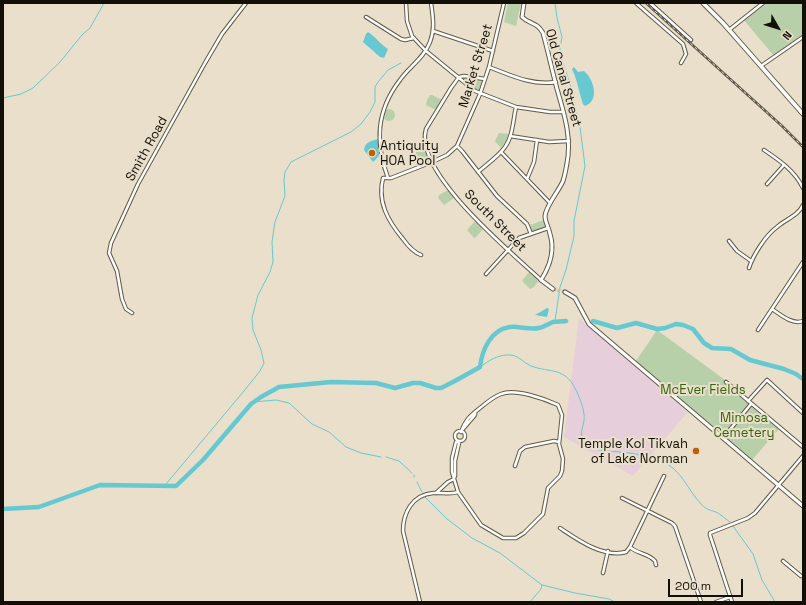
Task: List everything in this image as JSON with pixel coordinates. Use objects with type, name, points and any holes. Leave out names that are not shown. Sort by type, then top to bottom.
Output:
[{"type":"main road","points":[[703,3],[802,111]]},
{"type":"street","name":"Smith Road","points":[[132,313],[126,308],[122,299],[116,271],[109,253],[111,243],[138,184],[205,63],[222,34],[246,3]]},
{"type":"street","points":[[406,3],[407,21],[414,38],[426,51],[480,94],[516,107],[550,112],[563,112]]},
{"type":"street","points":[[388,178],[382,161],[379,140],[381,120],[385,107],[400,80],[426,51],[430,43],[434,31],[431,3]]},
{"type":"street","name":"Market Street","points":[[422,256],[412,250],[384,211],[380,191],[382,178],[388,178],[432,162],[447,155],[457,146],[480,94],[489,67],[504,3]]},
{"type":"street","name":"Old Canal Street","points":[[524,3],[522,17],[525,20],[536,24],[541,30],[568,129],[569,141],[569,154],[563,181],[545,216],[552,248],[551,259],[541,280]]},
{"type":"street","points":[[636,3],[684,44],[686,54],[682,63]]},
{"type":"street","points":[[650,3],[691,40]]},
{"type":"street","points":[[729,30],[762,3]]},
{"type":"street","points":[[366,17],[401,39],[405,40],[414,38]]},
{"type":"street","points":[[434,31],[493,51]]},
{"type":"street","points":[[761,66],[803,37]]},
{"type":"street","points":[[489,67],[531,82],[545,84],[556,82]]},
{"type":"street","points":[[459,77],[464,76],[485,79]]},
{"type":"street","name":"South Street","points":[[459,77],[426,129],[424,136],[425,145],[432,162],[456,198],[475,219],[541,280],[553,289]]},
{"type":"street","points":[[478,172],[501,152],[506,145],[510,136],[516,107]]},
{"type":"street","points":[[510,136],[549,142],[569,141]]},
{"type":"street","points":[[527,179],[534,162],[537,140]]},
{"type":"street","points":[[457,146],[497,196],[527,224],[530,234]]},
{"type":"street","points":[[764,150],[784,165],[798,179],[803,188]]},
{"type":"street","points":[[501,152],[550,204]]},
{"type":"street","points":[[767,184],[784,165]]},
{"type":"street","points":[[749,268],[751,262],[770,234],[777,226],[798,213],[803,205]]},
{"type":"street","points":[[486,274],[519,238],[548,228]]},
{"type":"street","points":[[729,241],[737,251],[751,262]]},
{"type":"street","points":[[758,330],[803,262]]},
{"type":"street","points":[[565,292],[575,298],[589,324],[803,506]]},
{"type":"street","points":[[772,309],[792,321],[797,322],[803,320]]},
{"type":"street","points":[[748,402],[767,380],[803,413]]},
{"type":"street","points":[[726,382],[803,447]]},
{"type":"street","points":[[505,393],[522,394],[558,405],[562,415],[559,442],[564,463],[562,471],[560,476],[548,488],[543,514],[529,529],[519,536],[512,539],[502,538],[483,526],[473,515],[458,492],[454,479],[455,461],[459,443],[455,437],[455,434],[462,430],[475,415],[475,413],[493,398],[505,393]]},
{"type":"street","points":[[723,438],[751,404]]},
{"type":"street","points":[[458,441],[463,440],[464,434],[462,430]]},
{"type":"street","points":[[515,466],[520,451],[525,447],[554,441],[559,442]]},
{"type":"street","points":[[732,602],[710,533],[752,516],[803,456]]},
{"type":"street","points":[[560,528],[589,547],[608,551],[624,552],[630,547],[664,476]]},
{"type":"street","points":[[435,493],[454,479]]},
{"type":"street","points":[[420,602],[406,548],[403,524],[405,514],[412,503],[424,495],[458,492]]},
{"type":"street","points":[[622,498],[672,523],[675,526],[701,602]]},
{"type":"street","points":[[630,547],[635,551],[651,557],[655,561],[656,565]]},
{"type":"street","points":[[603,573],[608,551]]},
{"type":"street","points":[[783,561],[803,576]]},
{"type":"street","points":[[716,602],[730,597]]},
{"type":"shaded area","points":[[579,318],[688,412],[633,476],[564,437]]},
{"type":"green space","points":[[508,3],[521,3],[516,26],[504,22]]},
{"type":"green space","points":[[763,3],[803,3],[803,37],[774,56],[743,19]]},
{"type":"green space","points":[[463,77],[482,80],[480,90],[476,91],[462,80]]},
{"type":"green space","points":[[430,95],[442,100],[436,110],[426,105]]},
{"type":"green space","points":[[387,109],[391,109],[395,115],[391,121],[387,121],[383,117],[383,113]]},
{"type":"green space","points":[[499,133],[508,134],[506,141],[501,148],[495,141]]},
{"type":"green space","points":[[420,144],[423,144],[429,161],[420,165],[418,164],[416,151]]},
{"type":"green space","points":[[448,190],[454,198],[444,205],[438,198],[439,195]]},
{"type":"green space","points":[[544,220],[547,228],[531,232],[530,225]]},
{"type":"green space","points":[[475,221],[483,229],[474,238],[467,230]]},
{"type":"green space","points":[[529,272],[531,272],[539,280],[534,287],[530,289],[522,281]]},
{"type":"green space","name":"McEver Fields","points":[[657,330],[725,380],[724,383],[779,429],[752,460],[636,361]]},
{"type":"water","points":[[368,32],[388,49],[384,58],[380,57],[363,42]]},
{"type":"water","points":[[574,67],[578,72],[584,71],[593,84],[593,100],[585,106],[583,104],[572,69]]},
{"type":"water","name":"Antiquity HOA Pool","points":[[378,139],[379,156],[373,162],[364,150],[367,144]]},
{"type":"water","points":[[547,308],[549,309],[547,317],[535,315]]},
{"type":"waterway","points":[[3,98],[21,94],[33,88],[60,62],[82,35],[90,28],[104,3]]},
{"type":"waterway","points":[[555,3],[562,37],[560,54],[571,87],[580,127],[585,166],[574,221],[574,236],[566,270],[560,287],[555,321]]},
{"type":"waterway","points":[[163,486],[244,391],[260,371],[264,363],[261,350],[253,330],[252,318],[258,295],[270,272],[273,262],[272,242],[275,222],[285,196],[285,172],[291,162],[351,132],[361,124],[375,102],[375,87],[378,82],[388,70],[401,63]]},
{"type":"waterway","points":[[3,509],[39,507],[100,485],[176,486],[203,460],[251,404],[279,387],[331,382],[376,383],[395,388],[413,383],[420,383],[441,388],[480,367],[485,347],[493,336],[503,329],[510,327],[539,328],[553,322],[566,321]]},
{"type":"waterway","points":[[593,321],[617,328],[636,323],[657,329],[676,324],[683,325],[693,329],[704,343],[712,348],[731,349],[750,360],[784,369],[803,379]]},
{"type":"waterway","points":[[480,367],[497,357],[511,355],[531,366],[556,372],[566,377],[571,381],[575,388],[583,408],[584,419],[582,435],[585,442],[597,449],[641,455],[657,459],[668,465],[679,474],[704,507],[718,513],[730,522]]},
{"type":"waterway","points":[[253,402],[276,400],[289,403],[312,424],[329,432],[346,447],[361,453],[381,457]]},
{"type":"waterway","points":[[386,457],[399,461],[412,473]]},
{"type":"waterway","points":[[417,482],[422,492]]},
{"type":"waterway","points":[[425,497],[447,519],[472,538],[500,553],[542,585],[609,599],[615,602]]},
{"type":"waterway","points":[[733,526],[753,554],[762,580],[775,602]]},
{"type":"waterway","points":[[530,602],[541,589],[542,585]]},
{"type":"tunnel","points":[[553,289],[565,292]]},
{"type":"railway","points":[[646,3],[782,126],[803,147]]},
{"type":"place","name":"Antiquity HOA Pool","points":[[372,153]]},
{"type":"place","name":"Temple Kol Tikvah of Lake Norman","points":[[696,451]]},
{"type":"park label","name":"Mimosa Cemetery","points":[[744,426]]}]
